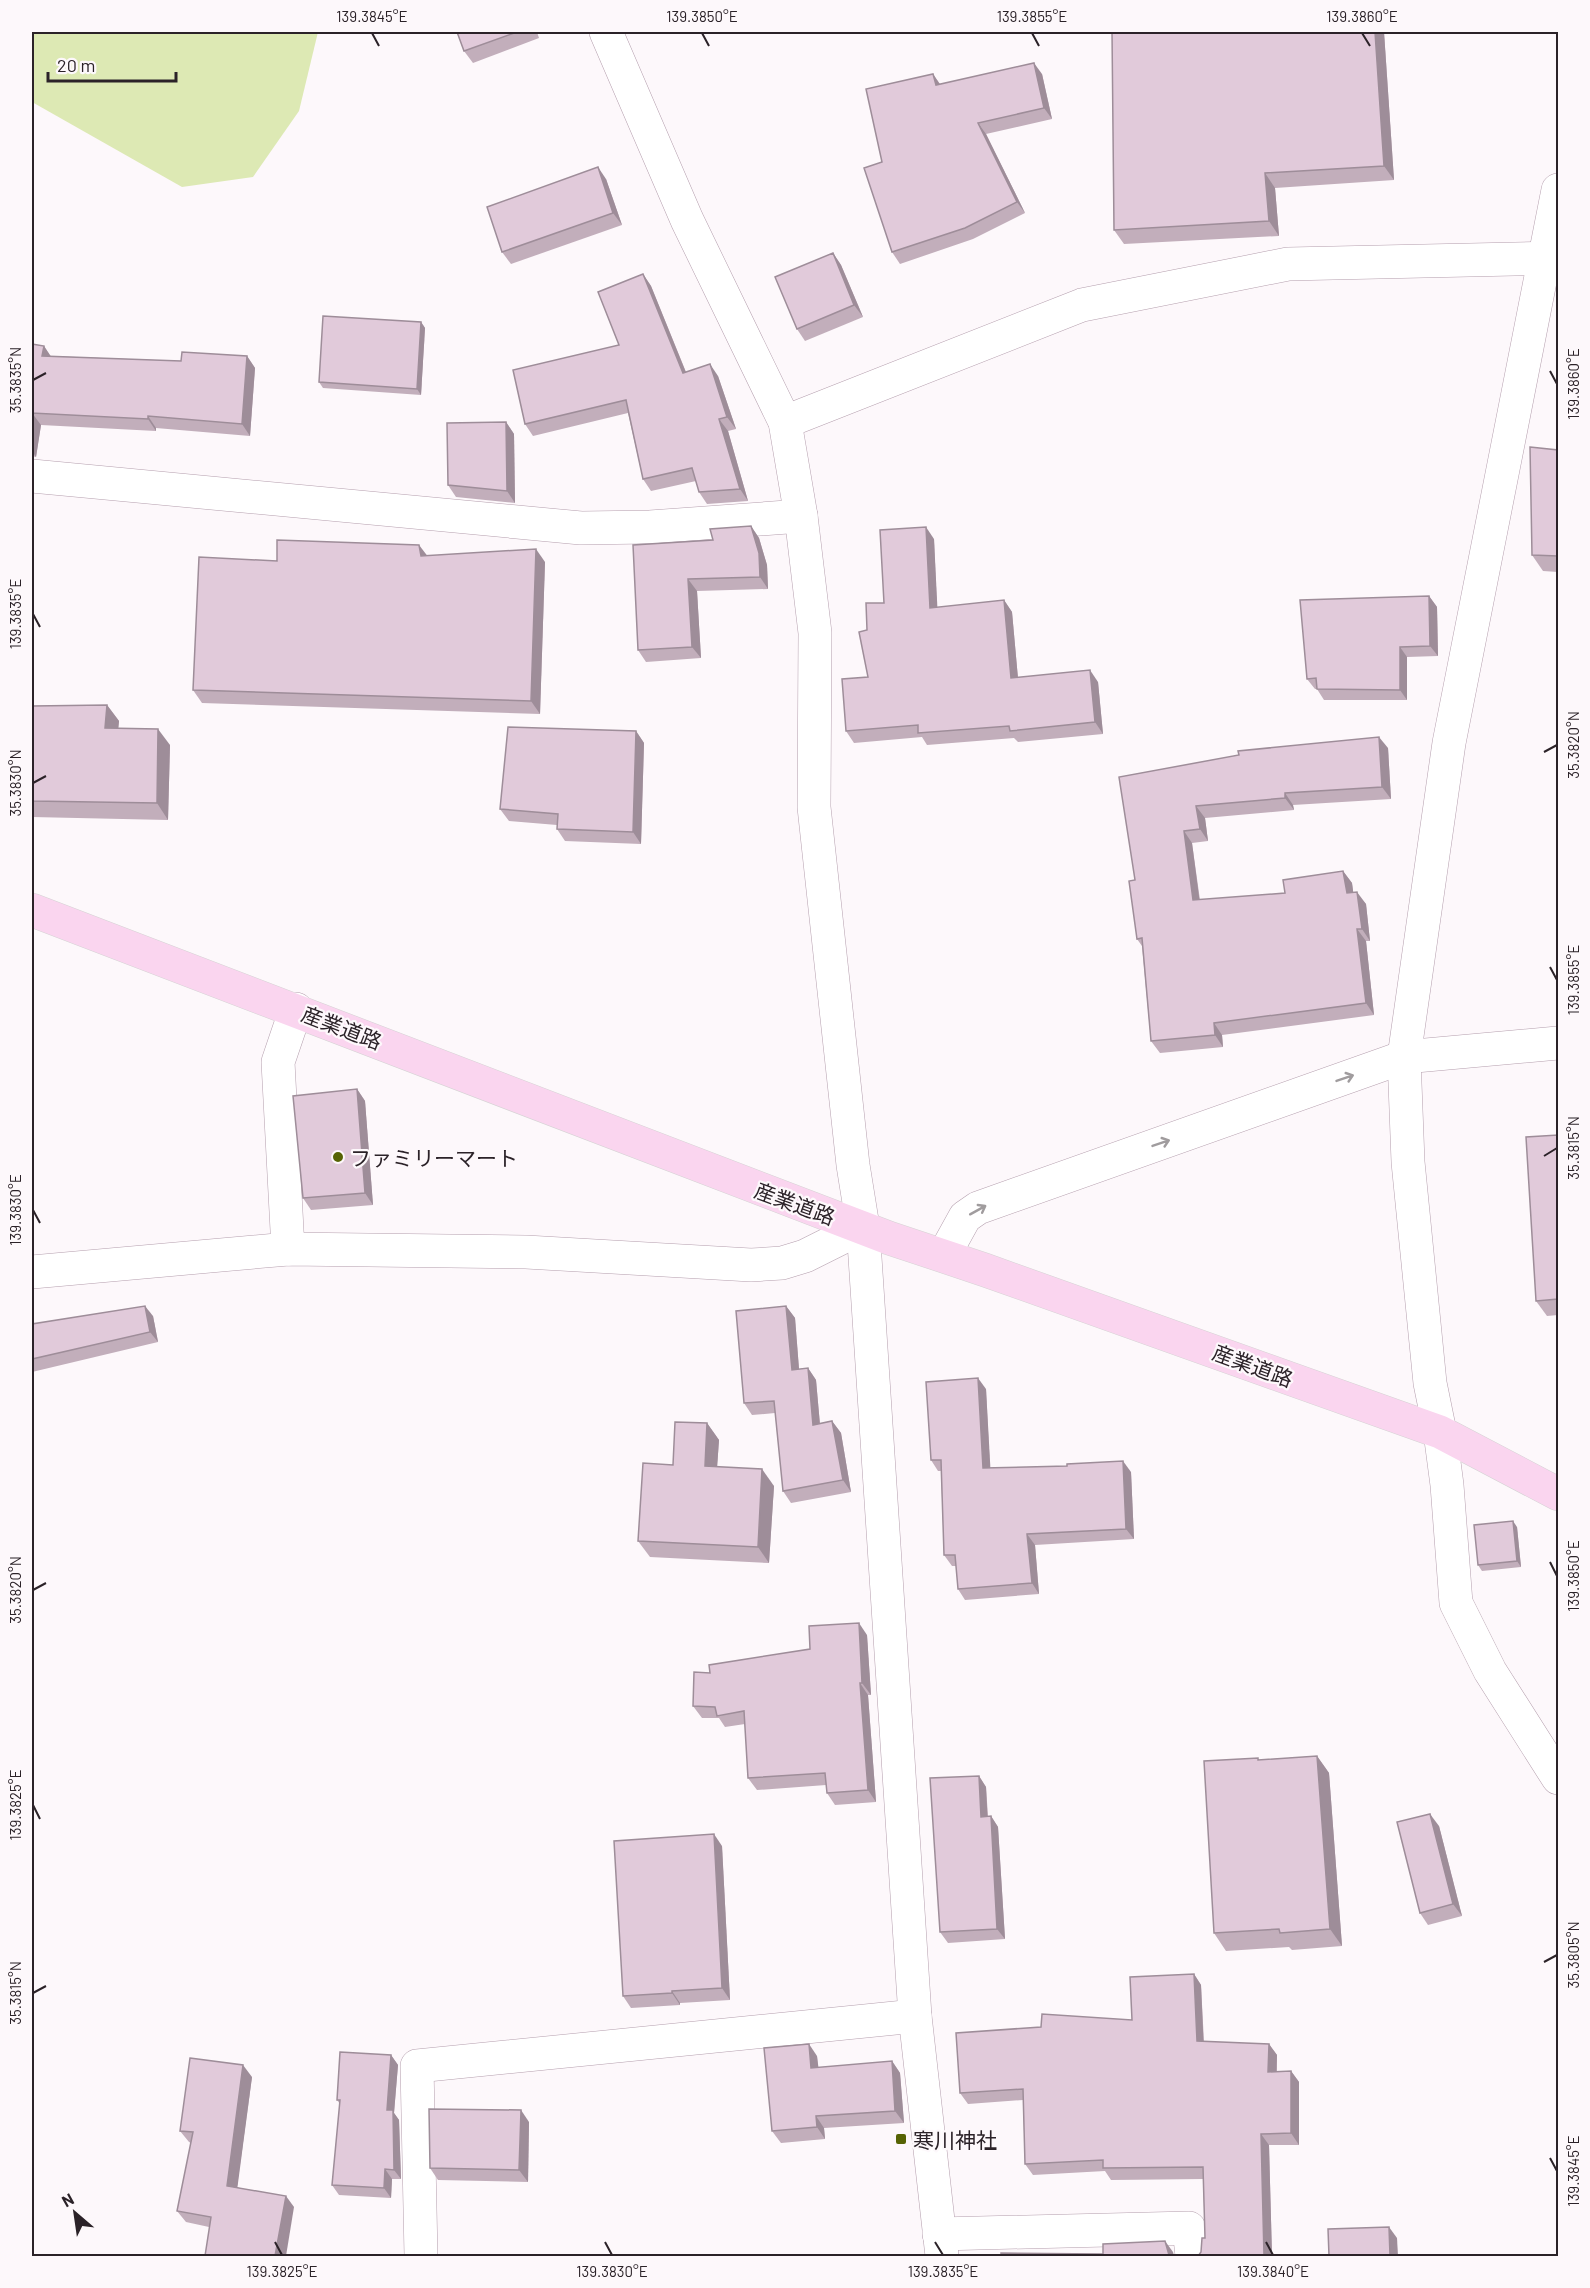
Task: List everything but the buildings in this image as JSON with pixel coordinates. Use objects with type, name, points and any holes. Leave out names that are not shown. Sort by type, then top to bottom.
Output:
[{"type":"main road","name":"産業道路","points":[[32,910],[296,1009],[739,1182],[1440,1432],[1558,1494]]},
{"type":"street","points":[[606,32],[687,220],[785,422],[801,516],[815,633],[814,807],[853,1165],[863,1227],[915,2016],[940,2245],[1190,2228],[1192,2256]]},
{"type":"street","points":[[1558,190],[1552,258],[1449,743],[1404,1058],[1408,1162],[1428,1371],[1440,1432],[1456,1603],[1490,1671],[1558,1778]]},
{"type":"street","points":[[785,422],[1082,305],[1288,264],[1552,258]]},
{"type":"street","points":[[32,476],[581,528],[650,527],[801,516]]},
{"type":"street","points":[[288,1249],[278,1062],[296,1009]]},
{"type":"street","points":[[944,1255],[965,1217],[978,1208],[1404,1058],[1558,1042]]},
{"type":"street","points":[[32,1272],[288,1249],[526,1252],[751,1265],[782,1263],[805,1256],[863,1227]]},
{"type":"street","points":[[421,2256],[417,2066],[915,2016]]},
{"type":"green space","points":[[32,32],[318,32],[299,111],[253,177],[182,187],[32,102]]},
{"type":"place","name":"ファミリーマート","points":[[338,1157]]},
{"type":"place","name":"寒川神社","points":[[901,2139]]}]
